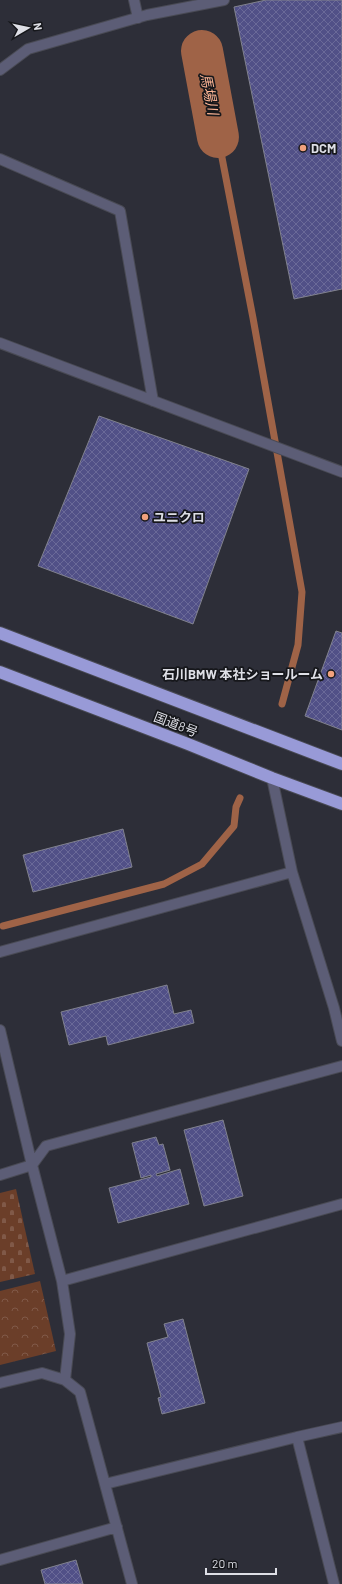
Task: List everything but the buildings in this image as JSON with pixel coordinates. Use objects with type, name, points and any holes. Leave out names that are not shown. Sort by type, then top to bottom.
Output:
[{"type":"highway","name":"国道8号","points":[[0,633],[342,764]]},
{"type":"highway","name":"国道8号","points":[[0,672],[342,804]]},
{"type":"street","points":[[134,0],[143,16]]},
{"type":"street","points":[[0,70],[28,49],[143,16],[224,0]]},
{"type":"street","points":[[0,159],[120,211],[153,401]]},
{"type":"street","points":[[0,343],[342,472]]},
{"type":"street","points":[[272,778],[292,872],[338,1007],[342,1041]]},
{"type":"street","points":[[0,952],[292,872]]},
{"type":"street","points":[[0,1030],[32,1165],[62,1281],[70,1334],[65,1380]]},
{"type":"street","points":[[0,1174],[32,1165],[46,1146],[342,1066]]},
{"type":"street","points":[[62,1281],[342,1204]]},
{"type":"street","points":[[0,1383],[42,1373],[65,1380],[80,1392],[132,1584]]},
{"type":"street","points":[[105,1484],[342,1427]]},
{"type":"street","points":[[297,1437],[334,1584]]},
{"type":"street","points":[[0,1560],[117,1527]]},
{"type":"green space","points":[[16,1189],[35,1274],[0,1282],[0,1193]]},
{"type":"green space","points":[[40,1281],[56,1351],[0,1365],[0,1291]]},
{"type":"waterway","name":"馬場川","points":[[202,51],[218,137]]},
{"type":"waterway","points":[[218,137],[253,318],[302,592],[298,645],[282,704]]},
{"type":"waterway","points":[[3,926],[164,884],[202,864],[234,826],[236,807],[240,798]]},
{"type":"place","name":"DCM","points":[[303,148]]},
{"type":"place","name":"ユニクロ","points":[[145,517]]},
{"type":"place","name":"石川BMW 本社ショールーム","points":[[331,674]]}]
